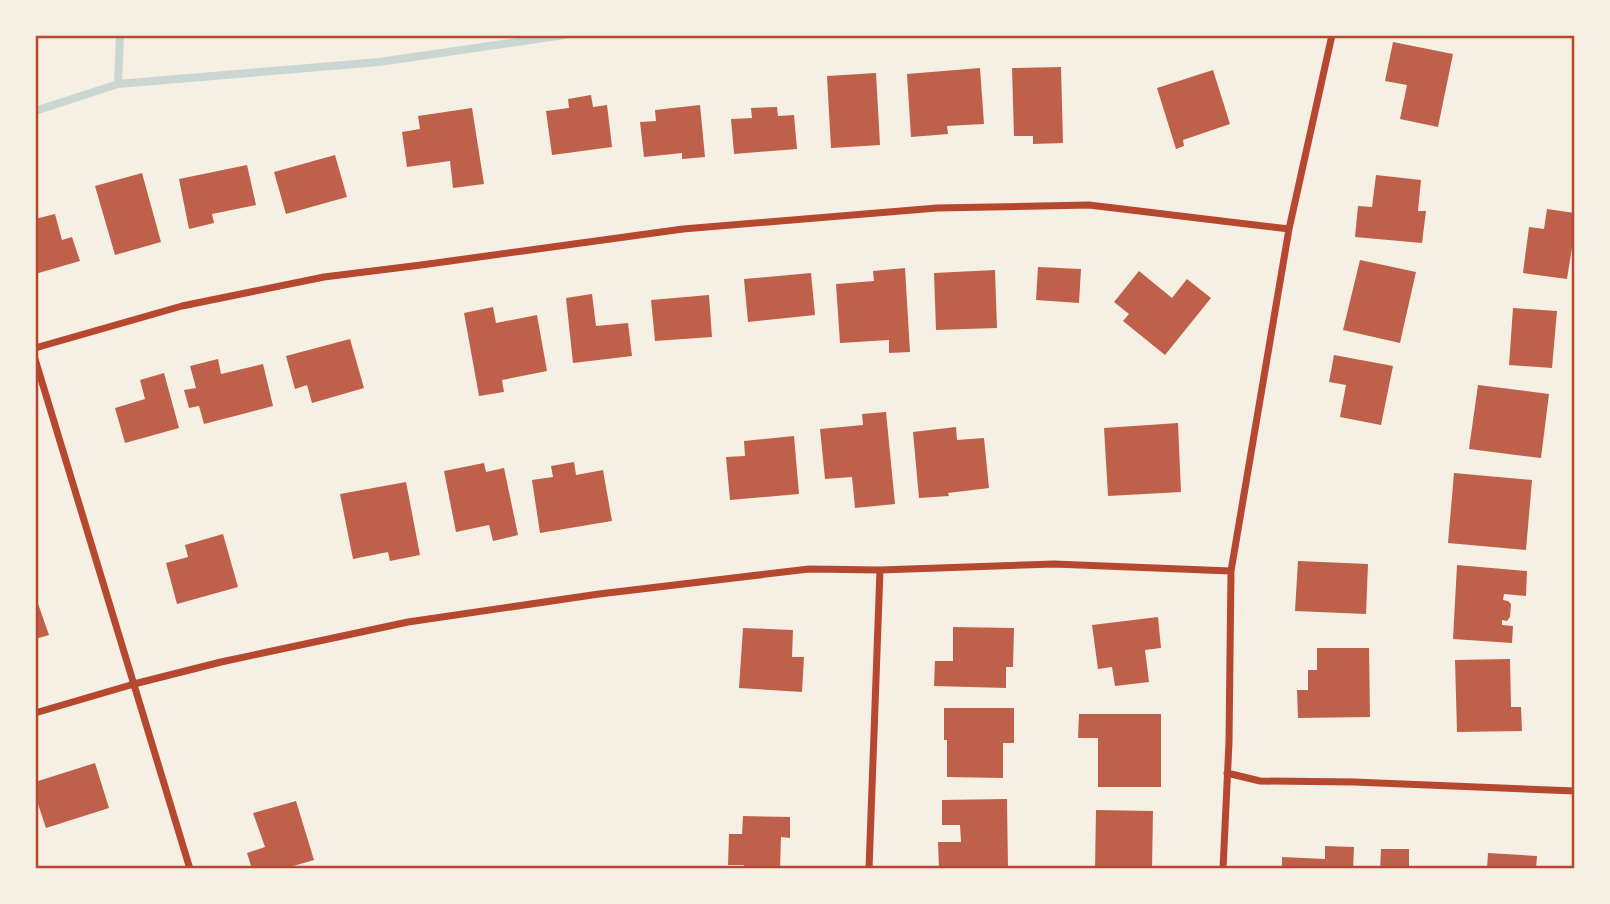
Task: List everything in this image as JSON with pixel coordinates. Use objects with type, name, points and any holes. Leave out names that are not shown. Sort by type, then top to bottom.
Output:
[{"type":"street","points":[[1223,869],[1229,742],[1231,571],[1289,229],[1332,35]]},
{"type":"street","points":[[35,348],[181,306],[324,277],[682,229],[937,208],[1089,205],[1289,229]]},
{"type":"street","points":[[35,359],[190,869]]},
{"type":"street","points":[[35,713],[221,662],[422,620],[598,594],[809,569],[880,570],[1054,564],[1231,571]]},
{"type":"street","points":[[869,869],[880,570]]},
{"type":"street","points":[[1227,774],[1260,781],[1575,791]]},
{"type":"building","points":[[1393,42],[1453,54],[1438,127],[1400,119],[1407,85],[1385,81]]},
{"type":"building","points":[[1061,67],[1063,143],[1033,144],[1033,136],[1014,136],[1012,68]]},
{"type":"building","points":[[980,68],[984,124],[947,126],[948,134],[911,137],[907,74]]},
{"type":"building","points":[[1213,70],[1230,124],[1183,140],[1184,146],[1176,149],[1157,88]]},
{"type":"building","points":[[876,73],[880,145],[831,148],[827,76]]},
{"type":"building","points":[[591,95],[593,107],[607,105],[612,147],[552,155],[546,111],[569,108],[568,99]]},
{"type":"building","points":[[700,105],[705,157],[682,159],[682,153],[644,157],[640,122],[656,121],[655,110]]},
{"type":"building","points":[[777,107],[778,116],[794,115],[797,149],[734,154],[731,119],[752,118],[751,108]]},
{"type":"building","points":[[472,108],[484,184],[453,188],[450,161],[407,167],[402,132],[420,129],[418,116]]},
{"type":"building","points":[[335,155],[347,197],[286,214],[274,172]]},
{"type":"building","points":[[247,165],[256,205],[212,214],[214,223],[189,229],[179,179]]},
{"type":"building","points":[[142,173],[161,242],[115,255],[95,186]]},
{"type":"building","points":[[1376,175],[1421,180],[1418,211],[1426,211],[1422,243],[1355,237],[1358,206],[1372,207]]},
{"type":"building","points":[[1547,209],[1575,213],[1575,241],[1567,279],[1523,273],[1529,227],[1544,229]]},
{"type":"building","points":[[55,214],[62,240],[72,237],[80,261],[35,274],[35,219]]},
{"type":"building","points":[[1360,260],[1416,272],[1400,343],[1343,330]]},
{"type":"building","points":[[1038,267],[1081,269],[1079,303],[1036,300]]},
{"type":"building","points":[[905,268],[910,352],[889,353],[889,340],[840,343],[836,284],[874,281],[873,271]]},
{"type":"building","points":[[995,270],[997,328],[936,330],[934,273]]},
{"type":"building","points":[[1139,271],[1172,298],[1187,279],[1211,298],[1165,355],[1123,321],[1129,314],[1114,302]]},
{"type":"building","points":[[811,273],[815,315],[748,322],[744,279]]},
{"type":"building","points":[[592,294],[596,326],[628,323],[632,356],[573,363],[566,298]]},
{"type":"building","points":[[709,295],[712,337],[655,341],[651,300]]},
{"type":"building","points":[[493,307],[496,323],[537,315],[547,371],[502,380],[504,392],[479,396],[464,313]]},
{"type":"building","points":[[1513,308],[1557,311],[1552,368],[1509,365]]},
{"type":"building","points":[[350,339],[364,388],[312,403],[307,385],[295,389],[286,356]]},
{"type":"building","points":[[1334,355],[1393,366],[1381,425],[1340,417],[1346,385],[1329,382]]},
{"type":"building","points":[[218,359],[221,374],[263,364],[273,406],[204,424],[199,406],[189,408],[184,390],[196,388],[190,366]]},
{"type":"building","points":[[164,373],[179,428],[125,443],[115,408],[145,399],[140,380]]},
{"type":"building","points":[[1478,385],[1549,394],[1541,458],[1469,449]]},
{"type":"building","points":[[886,412],[895,504],[855,508],[852,477],[825,479],[820,429],[863,425],[862,414]]},
{"type":"building","points":[[1178,423],[1181,492],[1108,496],[1104,428]]},
{"type":"building","points":[[956,427],[957,440],[984,438],[989,488],[948,493],[949,496],[919,498],[913,432]]},
{"type":"building","points":[[794,436],[799,494],[730,500],[726,457],[745,456],[744,441]]},
{"type":"building","points":[[574,462],[576,475],[603,470],[612,521],[540,533],[532,480],[553,477],[551,466]]},
{"type":"building","points":[[484,463],[486,472],[504,468],[518,535],[493,541],[489,525],[456,532],[444,471]]},
{"type":"building","points":[[1454,473],[1532,480],[1526,550],[1448,543]]},
{"type":"building","points":[[406,482],[420,555],[390,561],[388,552],[353,559],[340,494]]},
{"type":"building","points":[[223,534],[238,587],[177,604],[166,563],[188,557],[185,545]]},
{"type":"building","points":[[1298,561],[1368,564],[1366,614],[1295,611]]},
{"type":"building","points":[[1457,565],[1527,571],[1526,596],[1504,594],[1503,600],[1511,604],[1510,617],[1507,621],[1502,620],[1502,625],[1513,626],[1512,643],[1453,639]]},
{"type":"building","points":[[35,595],[49,635],[35,639]]},
{"type":"building","points":[[1158,617],[1161,648],[1145,650],[1149,682],[1115,686],[1112,667],[1098,669],[1092,625]]},
{"type":"building","points":[[953,627],[1014,628],[1013,667],[1006,667],[1006,688],[934,686],[935,661],[953,661]]},
{"type":"building","points":[[743,628],[793,630],[792,657],[804,657],[802,692],[739,688]]},
{"type":"building","points":[[1317,648],[1369,648],[1370,717],[1298,718],[1297,690],[1308,690],[1308,670],[1317,670]]},
{"type":"building","points":[[1510,659],[1511,707],[1521,707],[1522,731],[1457,732],[1455,660]]},
{"type":"building","points":[[944,708],[1014,708],[1014,743],[1003,743],[1003,778],[947,777]]},
{"type":"building","points":[[1079,714],[1161,714],[1161,787],[1098,787],[1098,738],[1078,738]]},
{"type":"building","points":[[95,763],[109,808],[46,828],[35,795],[35,782]]},
{"type":"building","points":[[1007,799],[1008,869],[939,869],[938,842],[961,842],[960,825],[942,825],[942,800]]},
{"type":"building","points":[[296,801],[314,860],[283,869],[252,869],[247,853],[265,847],[253,813]]},
{"type":"building","points":[[1096,810],[1153,811],[1152,869],[1095,869]]},
{"type":"building","points":[[743,816],[790,817],[790,838],[781,837],[780,869],[744,869],[744,865],[728,865],[729,834],[742,834]]},
{"type":"building","points":[[1325,846],[1354,847],[1353,869],[1282,869],[1282,857],[1325,859]]},
{"type":"building","points":[[1381,849],[1409,849],[1409,869],[1380,869]]},
{"type":"building","points":[[1488,853],[1537,856],[1536,869],[1487,869]]},
{"type":"waterway","points":[[118,84],[120,35]]},
{"type":"waterway","points":[[35,111],[118,84],[379,62],[565,35]]}]
